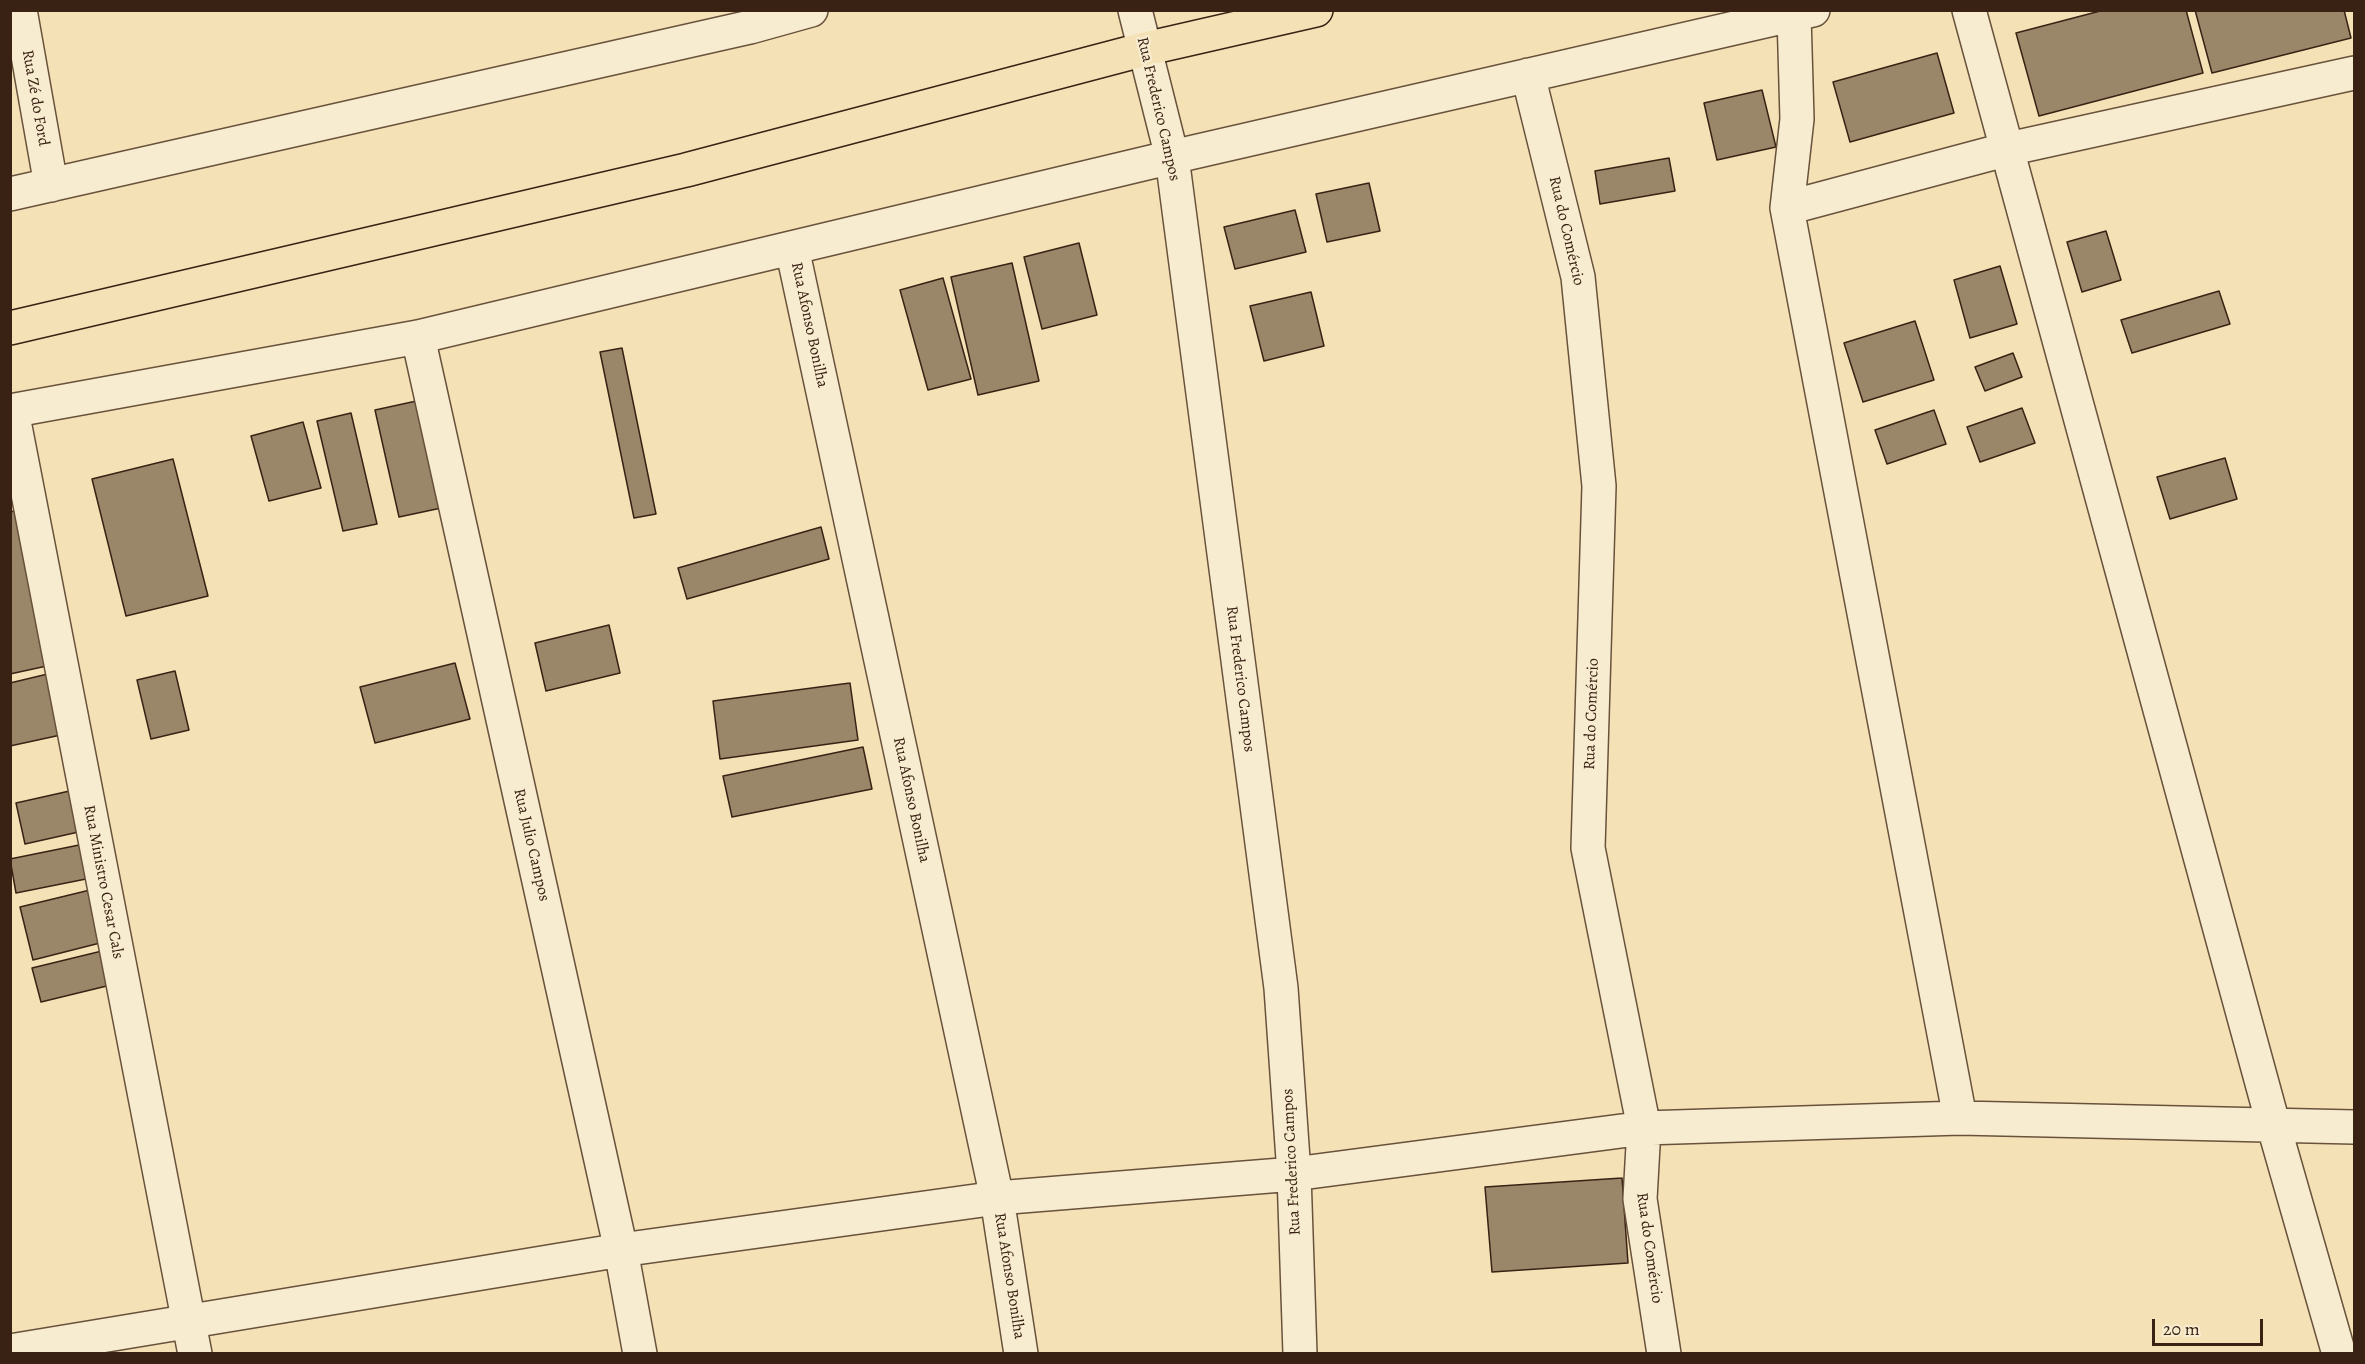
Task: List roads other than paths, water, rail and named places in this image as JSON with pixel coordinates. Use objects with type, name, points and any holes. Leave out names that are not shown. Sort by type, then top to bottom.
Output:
[{"type":"highway","points":[[10,328],[686,170],[1145,49],[1316,10]]},
{"type":"street","name":"Rua Zé do Ford","points":[[20,10],[51,185]]},
{"type":"street","points":[[10,194],[749,19],[811,10]]},
{"type":"street","name":"Rua Frederico Campos","points":[[1135,10],[1172,157],[1281,988],[1294,1174],[1300,1353]]},
{"type":"street","points":[[1969,10],[2274,1127],[2339,1353]]},
{"type":"street","points":[[11,411],[418,337],[1172,157],[1804,13],[1797,119],[1787,208],[1960,1118]]},
{"type":"street","points":[[1787,208],[2008,149],[2355,73]]},
{"type":"street","name":"Rua do Comércio","points":[[1528,75],[1578,277],[1599,486],[1588,848],[1644,1128],[1640,1199],[1664,1353]]},
{"type":"street","name":"Rua Afonso Bonilha","points":[[792,248],[997,1198],[1021,1353]]},
{"type":"street","name":"Rua Julio Campos","points":[[418,337],[621,1250],[640,1353]]},
{"type":"street","name":"Rua Ministro Cesar Cals","points":[[11,411],[195,1353]]},
{"type":"street","points":[[10,1351],[621,1250],[997,1198],[1294,1174],[1644,1128],[1960,1118],[2274,1127],[2355,1127]]}]
